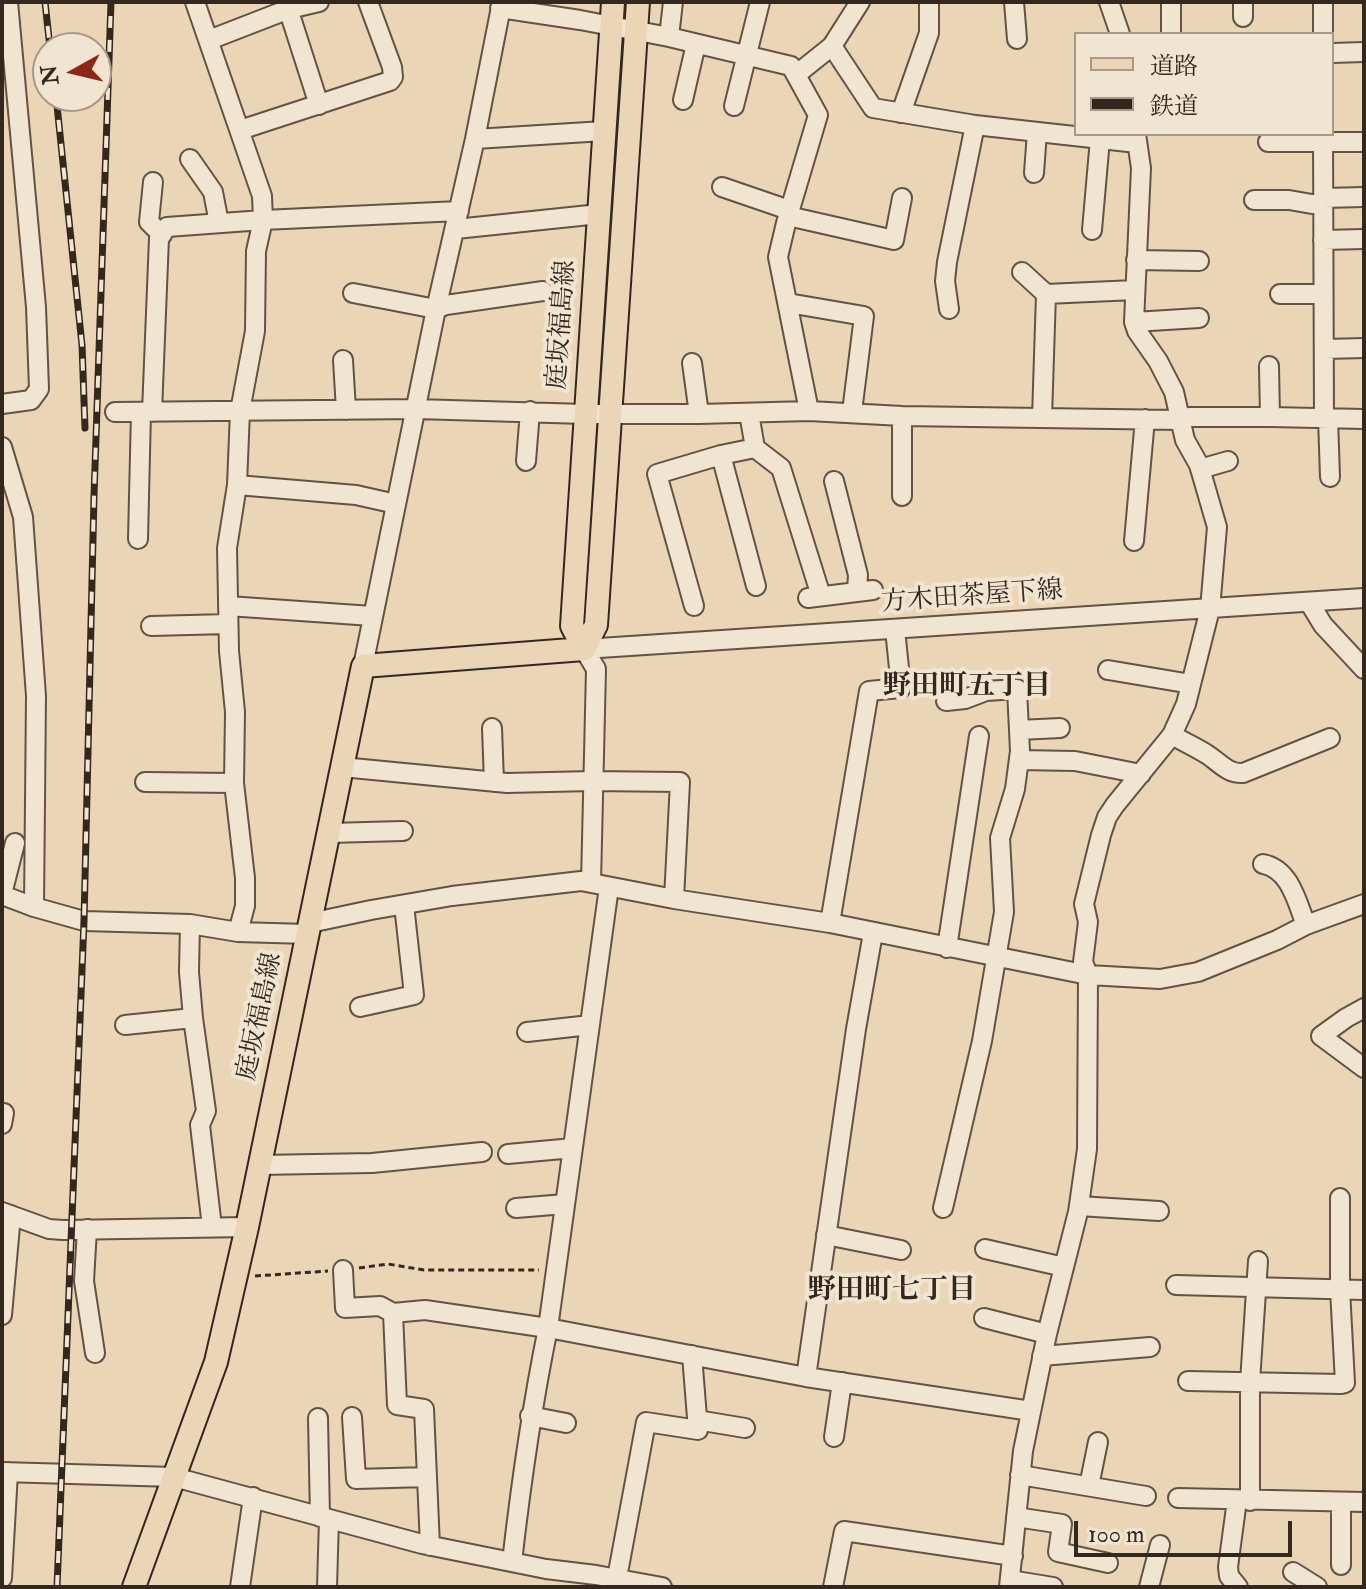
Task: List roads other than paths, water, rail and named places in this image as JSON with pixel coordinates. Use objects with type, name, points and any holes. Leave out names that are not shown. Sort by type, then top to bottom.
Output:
[{"type":"main road","name":"庭坂福島線","points":[[584,649],[572,626],[613,2]]},
{"type":"main road","name":"庭坂福島線","points":[[584,649],[596,625],[638,2]]},
{"type":"main road","points":[[363,666],[584,649]]},
{"type":"main road","name":"庭坂福島線","points":[[134,1587],[216,1362],[247,1227],[363,666]]},
{"type":"street","points":[[2,404],[31,400],[39,389],[34,292],[8,2]]},
{"type":"street","points":[[195,2],[262,196],[263,220],[256,251],[255,331],[240,411],[237,485],[227,548],[229,651],[235,712],[234,783],[245,878],[245,906],[238,932]]},
{"type":"street","points":[[209,40],[288,5],[319,2]]},
{"type":"street","points":[[240,130],[385,83],[393,77],[368,2]]},
{"type":"street","points":[[669,37],[673,2]]},
{"type":"street","points":[[734,106],[760,2]]},
{"type":"street","points":[[797,74],[832,46],[860,2]]},
{"type":"street","points":[[901,113],[929,33],[929,2]]},
{"type":"street","points":[[1014,2],[1017,39]]},
{"type":"street","points":[[1109,2],[1119,32]]},
{"type":"street","points":[[1171,2],[1171,32]]},
{"type":"street","points":[[1323,2],[1323,32]]},
{"type":"street","points":[[288,5],[319,105]]},
{"type":"street","points":[[363,666],[501,5],[669,37],[791,66],[818,115],[778,257],[809,411]]},
{"type":"street","points":[[683,100],[696,44]]},
{"type":"street","points":[[832,46],[873,108],[975,125],[1100,139],[1136,138],[1141,168],[1134,322],[1174,392],[1185,440],[1200,469],[1217,527],[1210,609],[1186,704],[1172,735],[1107,817],[1084,904],[1088,922],[1083,962],[1088,975],[1087,1149],[1079,1206],[1031,1411],[1020,1475],[1010,1583],[1053,1587]]},
{"type":"street","points":[[1334,53],[1364,52]]},
{"type":"street","points":[[949,309],[945,281],[947,262],[975,125]]},
{"type":"street","points":[[475,139],[604,131]]},
{"type":"street","points":[[1034,173],[1037,132]]},
{"type":"street","points":[[1268,142],[1323,138],[1364,142]]},
{"type":"street","points":[[1323,138],[1323,294],[1330,477]]},
{"type":"street","points":[[1092,230],[1100,139]]},
{"type":"street","points":[[190,159],[213,192],[219,223]]},
{"type":"street","points":[[153,182],[149,222],[162,235]]},
{"type":"street","points":[[722,187],[789,213],[894,240],[902,198]]},
{"type":"street","points":[[1254,200],[1289,200],[1312,204],[1364,197]]},
{"type":"street","points":[[138,539],[159,238],[167,227],[263,220],[458,220],[599,214]]},
{"type":"street","points":[[1323,240],[1364,239]]},
{"type":"street","points":[[1136,260],[1199,261]]},
{"type":"street","points":[[1022,272],[1046,294],[1135,290]]},
{"type":"street","points":[[353,293],[436,309],[543,291]]},
{"type":"street","points":[[1042,418],[1046,294]]},
{"type":"street","points":[[1280,294],[1323,294]]},
{"type":"street","points":[[788,303],[864,316],[852,412]]},
{"type":"street","points":[[1134,322],[1199,318]]},
{"type":"street","points":[[1325,349],[1364,348]]},
{"type":"street","points":[[343,360],[346,410]]},
{"type":"street","points":[[692,363],[699,414]]},
{"type":"street","points":[[1269,366],[1270,417]]},
{"type":"street","points":[[115,412],[416,409],[699,414],[809,411],[902,416],[1364,419]]},
{"type":"street","points":[[526,461],[530,411]]},
{"type":"street","points":[[749,413],[755,448],[781,468],[814,597],[865,591],[834,481]]},
{"type":"street","points":[[902,416],[902,496]]},
{"type":"street","points":[[1134,541],[1145,419]]},
{"type":"street","points":[[2,447],[23,517],[36,696],[34,907]]},
{"type":"street","points":[[694,606],[657,474],[755,448]]},
{"type":"street","points":[[721,455],[756,586]]},
{"type":"street","points":[[1200,469],[1228,461]]},
{"type":"street","points":[[237,485],[356,495],[396,504]]},
{"type":"street","name":"方木田茶屋下線","points":[[584,649],[1364,598]]},
{"type":"street","points":[[1309,602],[1323,625],[1364,669]]},
{"type":"street","points":[[151,626],[228,615],[372,616]]},
{"type":"street","points":[[830,923],[869,691],[901,688],[895,629]]},
{"type":"street","points":[[512,1562],[530,1416],[548,1328],[590,1025],[600,885],[592,781],[596,669],[584,649]]},
{"type":"street","points":[[1108,670],[1191,684]]},
{"type":"street","points":[[943,1208],[982,1041],[1004,912],[1000,838],[1015,789],[1019,760],[1017,689],[986,691],[965,699],[946,701]]},
{"type":"street","points":[[492,728],[494,782]]},
{"type":"street","points":[[1019,730],[1060,728]]},
{"type":"street","points":[[1172,735],[1235,774],[1303,751],[1330,738]]},
{"type":"street","points":[[947,948],[979,736]]},
{"type":"street","points":[[1019,760],[1075,761],[1141,774]]},
{"type":"street","points":[[342,767],[494,782],[680,782],[674,899]]},
{"type":"street","points":[[145,782],[234,783]]},
{"type":"street","points":[[329,833],[403,831]]},
{"type":"street","points":[[15,843],[2,895],[84,921],[190,924],[238,932],[308,928],[452,896],[581,881],[830,923],[1088,975],[1160,979],[1198,972],[1306,925],[1364,904]]},
{"type":"street","points":[[1263,864],[1273,866],[1282,873],[1293,891],[1306,925]]},
{"type":"street","points":[[360,1007],[414,995],[404,905]]},
{"type":"street","points":[[190,924],[189,972],[206,1111],[200,1125],[212,1227]]},
{"type":"street","points":[[806,1377],[856,1029],[873,933]]},
{"type":"street","points":[[1364,1008],[1321,1036],[1364,1068]]},
{"type":"street","points":[[125,1025],[193,1018]]},
{"type":"street","points":[[527,1032],[590,1025]]},
{"type":"street","points":[[508,1154],[573,1148]]},
{"type":"street","points":[[259,1165],[372,1163],[482,1152]]},
{"type":"street","points":[[1188,1381],[1345,1383],[1340,1289],[1340,1198]]},
{"type":"street","points":[[516,1208],[565,1204]]},
{"type":"street","points":[[1079,1206],[1159,1211]]},
{"type":"street","points":[[3,1304],[7,1213],[49,1229],[247,1227]]},
{"type":"street","points":[[87,1229],[84,1281],[95,1353]]},
{"type":"street","points":[[826,1235],[901,1250]]},
{"type":"street","points":[[985,1249],[1064,1267]]},
{"type":"street","points":[[1238,1587],[1229,1576],[1228,1567],[1244,1501],[1258,1261]]},
{"type":"street","points":[[343,1270],[345,1308],[380,1306],[393,1313],[425,1310],[548,1328],[806,1377],[1031,1411]]},
{"type":"street","points":[[1176,1285],[1364,1290]]},
{"type":"street","points":[[393,1313],[397,1405],[424,1409],[430,1546]]},
{"type":"street","points":[[984,1318],[1047,1334]]},
{"type":"street","points":[[1042,1356],[1150,1347]]},
{"type":"street","points":[[617,1578],[646,1422],[698,1430],[692,1355]]},
{"type":"street","points":[[834,1437],[842,1382]]},
{"type":"street","points":[[530,1416],[566,1423]]},
{"type":"street","points":[[352,1417],[356,1479],[427,1477]]},
{"type":"street","points":[[318,1418],[327,1587]]},
{"type":"street","points":[[697,1420],[745,1428]]},
{"type":"street","points":[[1089,1486],[1098,1442]]},
{"type":"street","points":[[2,1578],[5,1472],[174,1477],[430,1546],[512,1562],[578,1580],[617,1578],[662,1587]]},
{"type":"street","points":[[1020,1475],[1146,1496]]},
{"type":"street","points":[[240,1587],[253,1497]]},
{"type":"street","points":[[1178,1498],[1364,1502]]},
{"type":"street","points":[[1341,1502],[1341,1565]]},
{"type":"street","points":[[1016,1517],[1062,1524],[1058,1552],[1108,1563]]},
{"type":"street","points":[[833,1587],[844,1531],[1013,1556]]},
{"type":"street","points":[[1149,1587],[1160,1545]]},
{"type":"street","points":[[1293,1572],[1317,1587]]},
{"type":"railway","points":[[45,2],[48,32]]},
{"type":"railway","points":[[57,1587],[84,921],[94,496],[111,2]]},
{"type":"railway","points":[[58,112],[82,345],[85,428]]},
{"type":"district","name":"野田町五丁目","points":[[967,688]]},
{"type":"district","name":"野田町七丁目","points":[[892,1292]]}]
